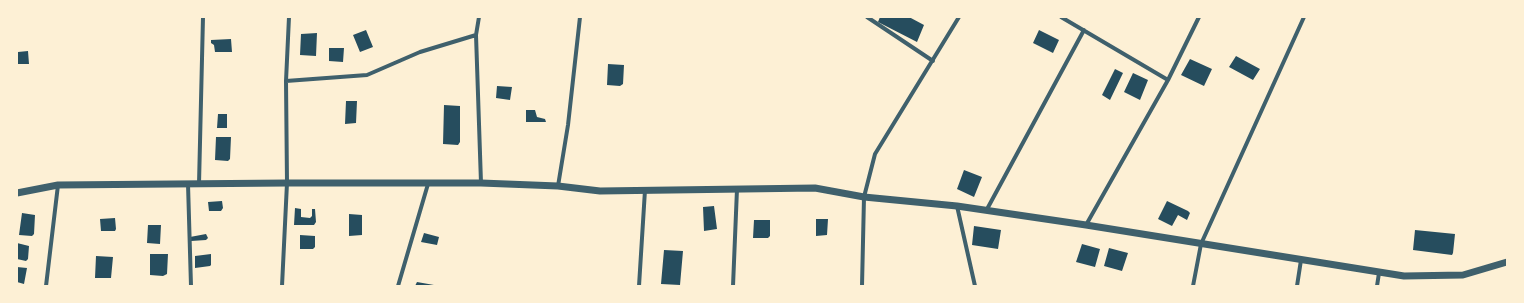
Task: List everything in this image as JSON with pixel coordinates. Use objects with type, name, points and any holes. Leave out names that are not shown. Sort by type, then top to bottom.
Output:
[{"type":"street","points":[[199,184],[203,17]]},
{"type":"street","points":[[282,286],[286,183],[286,81],[289,17]]},
{"type":"street","points":[[479,17],[476,35],[481,183]]},
{"type":"street","points":[[558,186],[568,125],[580,17]]},
{"type":"street","points":[[867,17],[933,61]]},
{"type":"street","points":[[862,286],[864,197],[875,154],[959,17]]},
{"type":"street","points":[[1061,17],[1168,80]]},
{"type":"street","points":[[1086,226],[1168,80],[1199,17]]},
{"type":"street","points":[[1193,286],[1201,244],[1304,17]]},
{"type":"street","points":[[986,211],[1084,30]]},
{"type":"street","points":[[286,81],[367,75],[420,52],[476,35]]},
{"type":"street","points":[[17,193],[58,185],[286,183],[481,183],[558,186],[600,191],[815,188],[864,197],[957,206],[1404,276],[1463,274],[1507,262]]},
{"type":"street","points":[[188,184],[191,286]]},
{"type":"street","points":[[398,286],[428,184]]},
{"type":"street","points":[[46,286],[58,185]]},
{"type":"street","points":[[733,286],[737,189]]},
{"type":"street","points":[[639,286],[645,190]]},
{"type":"street","points":[[957,206],[975,286]]},
{"type":"street","points":[[1297,286],[1301,260]]},
{"type":"street","points":[[1377,286],[1379,273]]},
{"type":"building","points":[[880,17],[909,17],[924,25],[917,42],[878,22]]},
{"type":"building","points":[[366,30],[373,47],[360,52],[353,35]]},
{"type":"building","points":[[1039,30],[1059,40],[1053,53],[1033,43]]},
{"type":"building","points":[[317,33],[316,56],[300,55],[301,34]]},
{"type":"building","points":[[231,39],[232,52],[215,52],[214,45],[211,43],[211,40]]},
{"type":"building","points":[[329,48],[344,48],[343,62],[329,61]]},
{"type":"building","points":[[28,51],[29,64],[18,64],[18,52]]},
{"type":"building","points":[[1236,56],[1260,69],[1253,80],[1229,67]]},
{"type":"building","points":[[1190,59],[1212,69],[1204,86],[1181,75]]},
{"type":"building","points":[[608,64],[624,65],[623,84],[620,86],[607,85]]},
{"type":"building","points":[[1115,69],[1123,73],[1110,100],[1102,95]]},
{"type":"building","points":[[1133,73],[1148,80],[1140,100],[1124,92]]},
{"type":"building","points":[[497,86],[512,87],[510,100],[496,98]]},
{"type":"building","points":[[346,101],[357,101],[356,123],[345,124]]},
{"type":"building","points":[[444,105],[460,106],[460,142],[458,145],[443,144]]},
{"type":"building","points":[[526,110],[535,110],[537,117],[545,119],[546,122],[526,122]]},
{"type":"building","points":[[218,114],[227,114],[227,128],[217,128]]},
{"type":"building","points":[[216,137],[231,137],[230,159],[228,161],[215,160]]},
{"type":"building","points":[[964,170],[982,177],[974,197],[957,189]]},
{"type":"building","points":[[222,201],[223,208],[221,211],[209,211],[208,202]]},
{"type":"building","points":[[1167,201],[1188,211],[1190,213],[1187,220],[1178,215],[1172,226],[1158,219]]},
{"type":"building","points":[[714,206],[717,229],[704,231],[703,207]]},
{"type":"building","points":[[295,208],[301,209],[301,217],[310,218],[312,216],[312,209],[315,209],[316,222],[314,225],[294,225]]},
{"type":"building","points":[[22,213],[35,215],[34,234],[32,236],[19,235]]},
{"type":"building","points":[[349,214],[362,215],[362,235],[349,236]]},
{"type":"building","points":[[115,218],[115,231],[101,231],[100,219]]},
{"type":"building","points":[[816,219],[828,219],[827,235],[816,236]]},
{"type":"building","points":[[754,220],[770,220],[770,236],[768,238],[753,238]]},
{"type":"building","points":[[148,225],[161,225],[160,244],[147,243]]},
{"type":"building","points":[[974,226],[1001,230],[998,249],[972,245]]},
{"type":"building","points":[[1415,230],[1455,234],[1452,255],[1413,250]]},
{"type":"building","points":[[424,233],[439,237],[437,245],[421,242]]},
{"type":"building","points":[[206,234],[208,238],[206,240],[191,241],[190,237]]},
{"type":"building","points":[[300,235],[315,236],[315,247],[313,249],[300,249]]},
{"type":"building","points":[[17,243],[29,246],[28,259],[26,261],[17,259]]},
{"type":"building","points":[[1082,244],[1100,249],[1095,267],[1076,262]]},
{"type":"building","points":[[1109,248],[1128,253],[1122,271],[1104,266]]},
{"type":"building","points":[[664,250],[683,251],[680,285],[661,284]]},
{"type":"building","points":[[150,254],[168,254],[167,274],[163,276],[150,275]]},
{"type":"building","points":[[211,254],[210,266],[195,268],[195,256]]},
{"type":"building","points":[[96,256],[113,257],[111,278],[95,278]]},
{"type":"building","points":[[17,267],[27,268],[24,284],[17,282]]},
{"type":"building","points":[[417,282],[434,285],[434,286],[415,286]]}]
